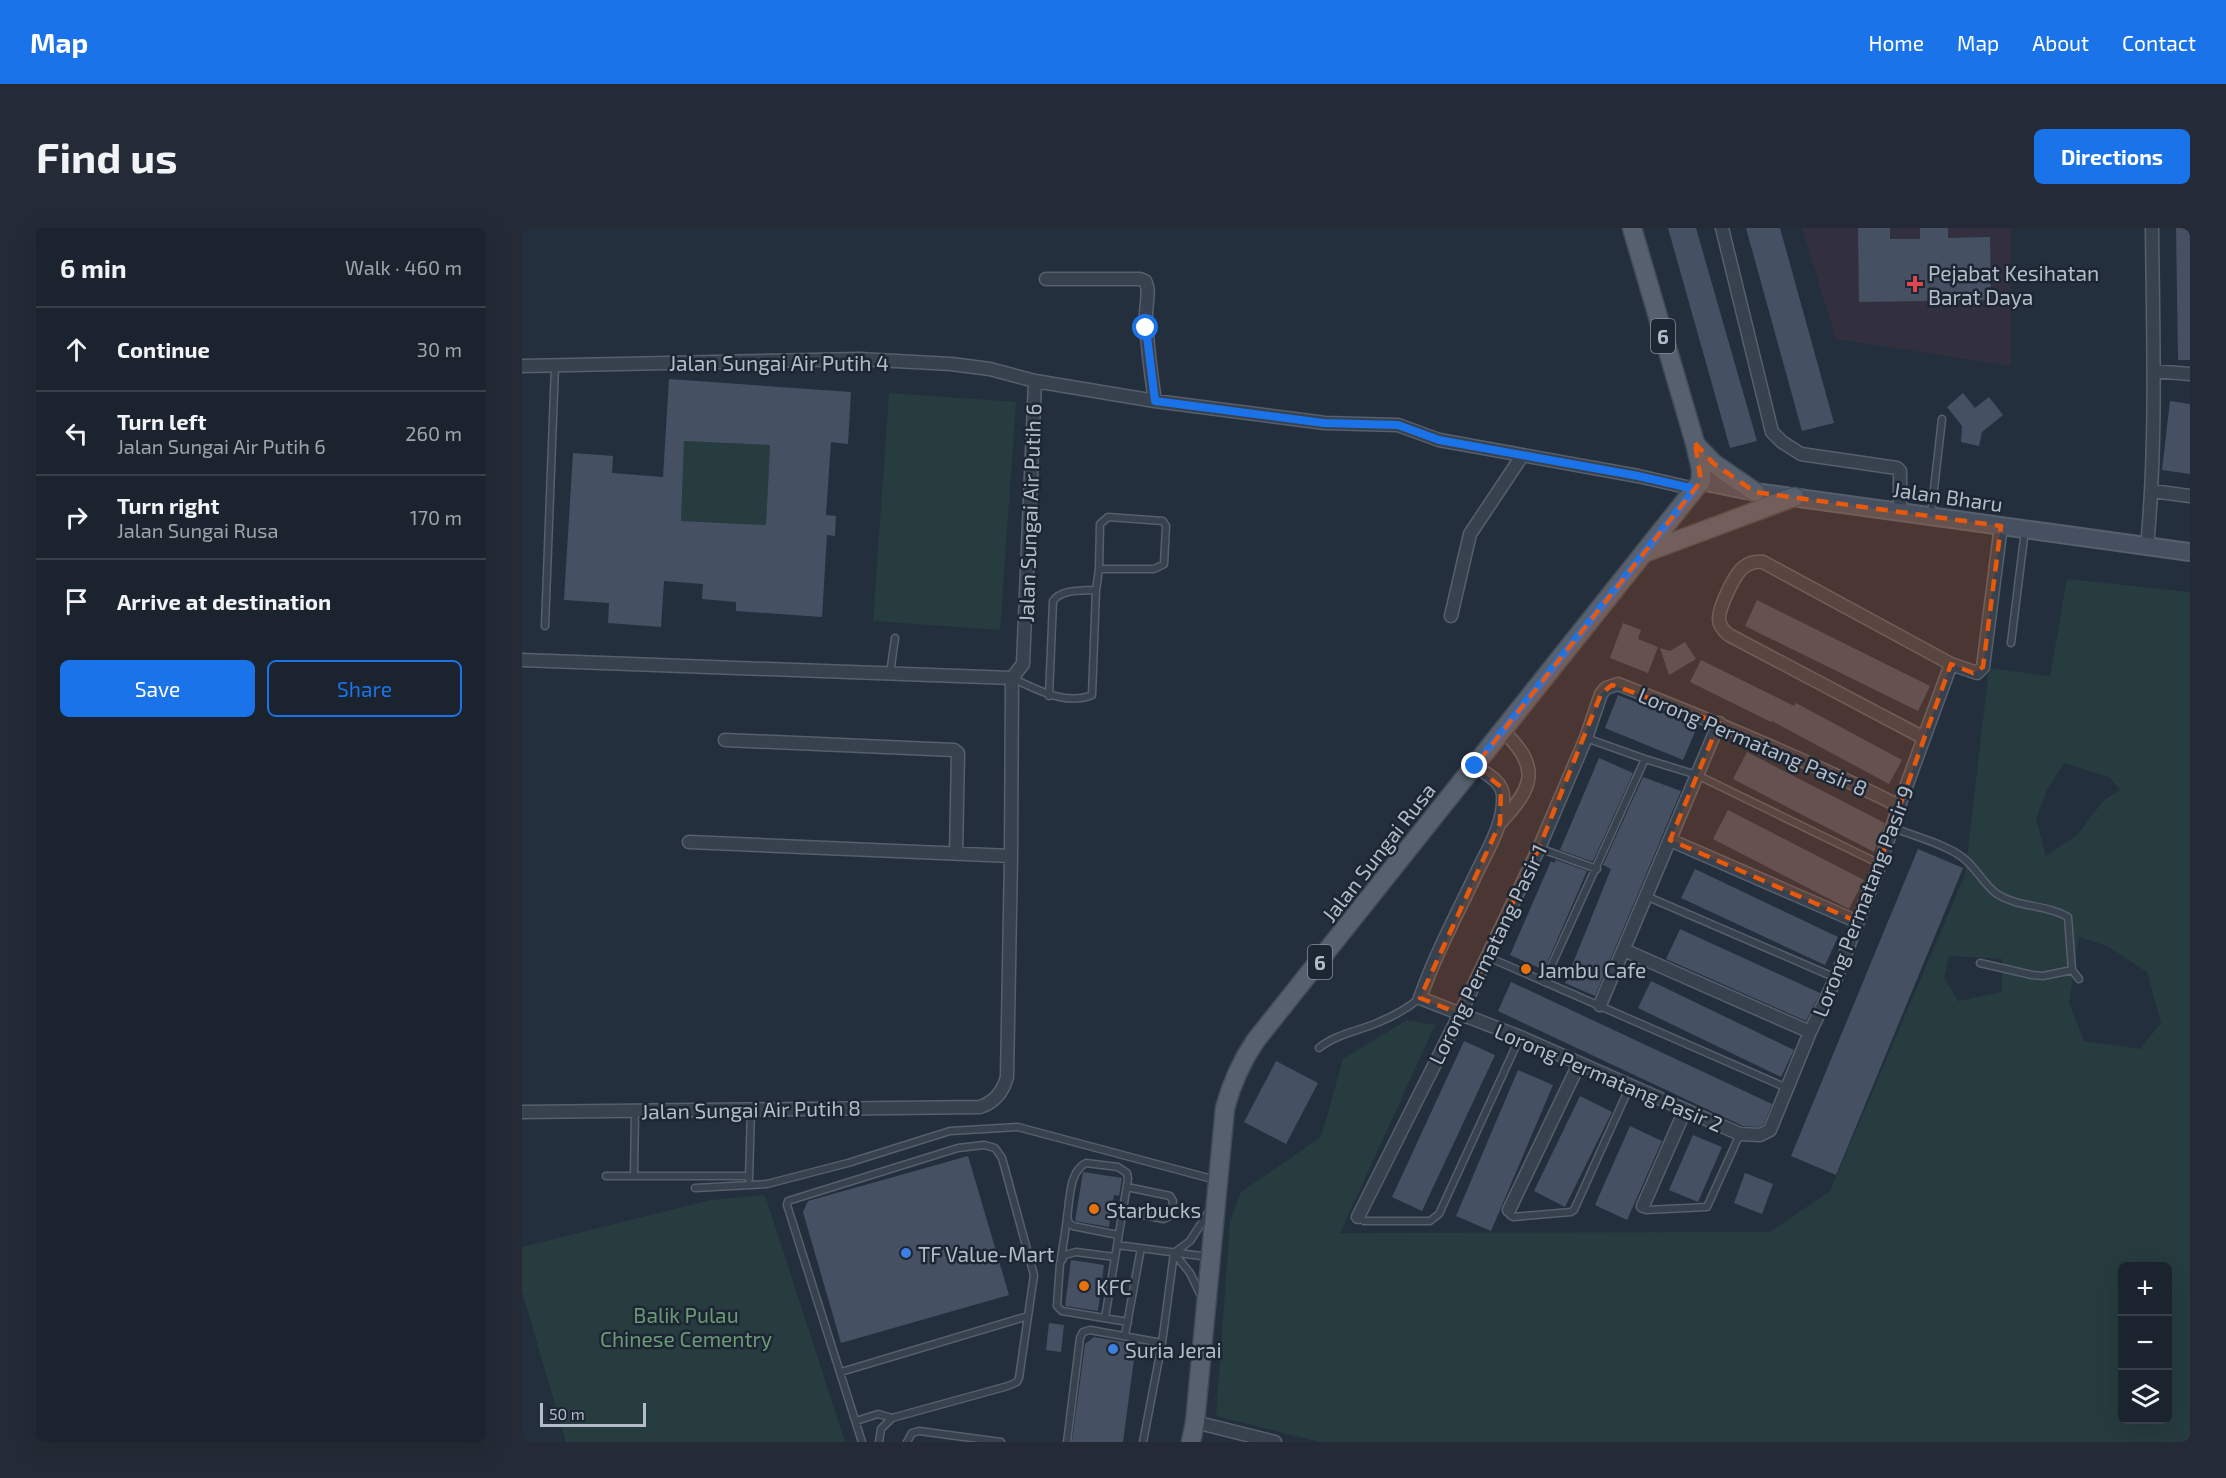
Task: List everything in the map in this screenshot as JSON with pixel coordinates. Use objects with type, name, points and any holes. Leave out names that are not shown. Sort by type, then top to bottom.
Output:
[{"type":"main road","name":"6","points":[[1632,228],[1695,443],[1701,469],[1698,485]]},
{"type":"main road","points":[[1695,443],[1713,463],[1755,492]]},
{"type":"main road","name":"Jalan Bharu","points":[[1698,485],[1794,496],[2147,548],[2190,552]]},
{"type":"main road","name":"Jalan Sungai Rusa","points":[[1191,1442],[1195,1422],[1225,1108],[1241,1063],[1256,1040],[1698,485]]},
{"type":"main road","points":[[1642,554],[1794,496]]},
{"type":"street","points":[[1722,228],[1772,432],[1782,442],[1801,454],[1897,468],[1900,471],[1900,512]]},
{"type":"street","points":[[2147,548],[2152,491],[2154,371],[2152,228]]},
{"type":"street","points":[[1046,279],[1140,279],[1145,281],[1148,285],[1146,314],[1149,362],[1155,401]]},
{"type":"street","name":"Jalan Sungai Air Putih 4","points":[[522,366],[859,360],[951,364],[990,369],[1035,381]]},
{"type":"street","points":[[2154,371],[2190,374]]},
{"type":"street","name":"Jalan Sungai Air Putih 6","points":[[1012,678],[1023,664],[1035,381],[1155,401],[1324,423],[1398,425],[1439,440],[1698,485]]},
{"type":"street","points":[[1451,616],[1470,534],[1522,456]]},
{"type":"street","points":[[2152,491],[2190,496]]},
{"type":"street","points":[[1924,738],[1729,635],[1719,619],[1723,602],[1740,571],[1752,562],[1763,562],[1951,664],[1977,673],[1983,667],[2001,526]]},
{"type":"street","points":[[522,660],[1012,678],[1011,856],[689,842]]},
{"type":"street","name":"Lorong Permatang Pasir 9","points":[[1765,1134],[1770,1130],[1810,1032],[1836,978],[1880,864],[1951,664]]},
{"type":"street","name":"Lorong Permatang Pasir 8","points":[[1606,688],[1618,684],[1719,723],[1859,785],[1899,806]]},
{"type":"street","name":"Lorong Permatang Pasir 1","points":[[1358,1217],[1488,957],[1539,848],[1586,738],[1601,694],[1606,688]]},
{"type":"street","points":[[1600,1005],[1719,723]]},
{"type":"street","points":[[1420,998],[1436,958],[1500,823],[1521,798],[1528,784],[1526,757],[1503,731]]},
{"type":"street","points":[[725,740],[954,750],[958,753],[956,854]]},
{"type":"street","points":[[1475,766],[1501,786],[1503,795],[1500,823]]},
{"type":"street","points":[[1670,840],[1858,922]]},
{"type":"street","name":"Jalan Sungai Air Putih 8","points":[[522,1112],[980,1107],[991,1103],[998,1097],[1006,1077],[1011,856]]},
{"type":"street","points":[[1624,950],[1810,1032]]},
{"type":"street","name":"Lorong Permatang Pasir 2","points":[[1420,998],[1520,1037],[1740,1134],[1765,1134]]},
{"type":"street","points":[[1509,1210],[1579,1064]]},
{"type":"street","points":[[1643,1206],[1685,1110]]},
{"type":"street","points":[[1195,1422],[1275,1442]]},
{"type":"lane","points":[[545,626],[555,365]]},
{"type":"lane","points":[[1931,516],[1942,419]]},
{"type":"lane","points":[[1012,678],[1049,696],[1083,698],[1092,695],[1094,692],[1100,524],[1104,519],[1160,520],[1165,523],[1162,567],[1099,569]]},
{"type":"lane","points":[[2010,643],[2025,529]]},
{"type":"lane","points":[[1049,696],[1053,601],[1062,593],[1096,590]]},
{"type":"lane","points":[[890,674],[895,638]]},
{"type":"lane","points":[[1586,738],[1697,775],[1880,864]]},
{"type":"lane","points":[[1544,982],[1646,759]]},
{"type":"lane","points":[[1893,828],[1958,854],[1996,893],[2012,902],[2056,910],[2068,917],[2072,970],[2079,979]]},
{"type":"lane","points":[[1539,848],[1597,869]]},
{"type":"lane","points":[[1646,896],[1836,978]]},
{"type":"lane","points":[[1488,957],[1787,1088]]},
{"type":"lane","points":[[1980,963],[2043,976],[2072,970]]},
{"type":"lane","points":[[1319,1048],[1334,1038],[1400,1012],[1420,998]]},
{"type":"lane","points":[[1358,1217],[1364,1221],[1430,1221],[1439,1214],[1520,1037]]},
{"type":"lane","points":[[1509,1210],[1513,1217],[1574,1210],[1630,1086]]},
{"type":"lane","points":[[749,1185],[751,1109]]},
{"type":"lane","points":[[634,1176],[635,1111]]},
{"type":"lane","points":[[695,1188],[767,1185],[950,1131],[1018,1127],[1143,1162],[1218,1190],[1190,1240],[1174,1252],[1162,1343],[1143,1442]]},
{"type":"lane","points":[[1643,1206],[1646,1210],[1707,1207],[1740,1134]]},
{"type":"lane","points":[[862,1442],[790,1216],[788,1201],[958,1148],[984,1145],[995,1148],[1002,1158],[1034,1275],[1017,1382],[892,1418],[881,1429],[879,1442]]},
{"type":"lane","points":[[1105,1318],[1128,1179],[1123,1170],[1086,1163],[1075,1173],[1060,1263],[1057,1306],[1062,1311],[1128,1322]]},
{"type":"lane","points":[[606,1176],[749,1176]]},
{"type":"lane","points":[[1122,1211],[1164,1220],[1170,1216],[1173,1201],[1170,1196],[1127,1187]]},
{"type":"lane","points":[[1067,1216],[1069,1223],[1073,1226],[1118,1235]]},
{"type":"lane","points":[[1117,1245],[1211,1257]]},
{"type":"lane","points":[[1125,1335],[1141,1248]]},
{"type":"lane","points":[[1174,1252],[1190,1273],[1206,1308]]},
{"type":"lane","points":[[1060,1263],[1065,1255],[1070,1253],[1115,1257]]},
{"type":"lane","points":[[841,1372],[1028,1316]]},
{"type":"lane","points":[[1067,1442],[1080,1338],[1083,1332],[1090,1330],[1162,1343]]},
{"type":"lane","points":[[856,1421],[878,1414],[892,1418]]},
{"type":"lane","points":[[908,1442],[912,1433],[919,1431],[1001,1442]]},
{"type":"highlighted area","points":[[1695,443],[1713,463],[1755,492],[2001,526],[1983,667],[1973,673],[1951,664],[1858,922],[1670,840],[1719,723],[1612,685],[1601,694],[1539,848],[1460,1014],[1420,998],[1500,823],[1501,787],[1475,766],[1701,481]]},
{"type":"shaded area","name":"Pejabat Kesihatan Barat Daya","points":[[1802,228],[2011,228],[2011,366],[1836,339]]},
{"type":"green space","points":[[889,393],[1016,402],[1000,630],[873,621]]},
{"type":"green space","points":[[684,441],[770,445],[766,525],[681,521]]},
{"type":"green space","points":[[2067,579],[2190,592],[2190,1442],[1320,1442],[1216,1416],[1230,1221],[1241,1192],[1321,1137],[1343,1059],[1407,1020],[1435,1025],[1340,1233],[1770,1232],[1830,1191],[1965,875],[1989,668],[2050,676]],"holes":[[[2064,763],[2109,777],[2120,790],[2104,800],[2077,835],[2046,856],[2036,819],[2048,788]],[[2079,937],[2107,946],[2147,972],[2161,1023],[2140,1049],[2084,1041],[2069,1003]],[[1949,956],[2002,959],[2002,992],[1958,1001],[1944,978]]]},
{"type":"green space","name":"Balik Pulau Chinese Cementry","points":[[765,1195],[845,1442],[566,1442],[522,1291],[522,1247],[711,1200]]},
{"type":"building","points":[[1668,228],[1696,228],[1757,441],[1730,448]]},
{"type":"building","points":[[1746,228],[1780,228],[1834,423],[1802,431]]},
{"type":"building","points":[[1858,228],[1890,228],[1890,239],[1920,239],[1920,228],[1948,228],[1948,238],[1990,237],[1991,300],[1859,302]]},
{"type":"building","points":[[2176,228],[2190,228],[2190,360],[2178,360]]},
{"type":"building","points":[[669,379],[851,392],[848,444],[831,442],[826,515],[836,516],[835,536],[827,535],[822,617],[736,611],[736,602],[702,599],[703,584],[664,581],[661,627],[608,623],[609,603],[564,600],[573,453],[613,456],[612,473],[663,477]],"holes":[[[684,441],[770,445],[766,525],[681,521]]]},
{"type":"building","points":[[1963,393],[1975,408],[1989,397],[2003,415],[1982,432],[1979,446],[1961,442],[1962,426],[1947,407]]},
{"type":"building","points":[[2170,401],[2190,404],[2190,474],[2162,470]]},
{"type":"building","points":[[1757,600],[1930,686],[1918,711],[1745,626]]},
{"type":"building","points":[[1623,623],[1641,630],[1638,639],[1658,647],[1648,673],[1610,658]]},
{"type":"building","points":[[1685,642],[1696,659],[1669,675],[1660,648],[1670,651]]},
{"type":"building","points":[[1701,660],[1794,706],[1796,703],[1902,760],[1889,784],[1772,721],[1690,682]]},
{"type":"building","points":[[1618,695],[1697,727],[1683,760],[1605,728]]},
{"type":"building","points":[[1747,752],[1885,823],[1874,852],[1733,779]]},
{"type":"building","points":[[1599,758],[1633,773],[1593,861],[1591,861],[1560,850]]},
{"type":"building","points":[[1643,777],[1681,791],[1595,996],[1565,983],[1611,869],[1603,865]]},
{"type":"building","points":[[1728,810],[1864,880],[1849,909],[1713,839]]},
{"type":"building","points":[[1918,849],[1963,868],[1836,1175],[1791,1156]]},
{"type":"building","points":[[1556,860],[1587,871],[1544,970],[1510,955],[1551,861],[1554,863]]},
{"type":"building","points":[[1695,869],[1838,937],[1825,965],[1681,898]]},
{"type":"building","points":[[1680,929],[1820,993],[1806,1021],[1666,959]]},
{"type":"building","points":[[1651,981],[1794,1050],[1781,1077],[1638,1008]]},
{"type":"building","points":[[1511,982],[1772,1104],[1764,1124],[1758,1127],[1743,1126],[1498,1011]]},
{"type":"building","points":[[1464,1041],[1495,1055],[1422,1211],[1392,1197]]},
{"type":"building","points":[[1276,1061],[1318,1083],[1286,1144],[1244,1122]]},
{"type":"building","points":[[1518,1070],[1553,1085],[1491,1231],[1456,1216]]},
{"type":"building","points":[[1580,1096],[1612,1112],[1565,1207],[1534,1191]]},
{"type":"building","points":[[1630,1126],[1662,1141],[1627,1220],[1595,1205]]},
{"type":"building","points":[[1693,1135],[1722,1147],[1698,1202],[1669,1190]]},
{"type":"building","name":"TF Value-Mart","points":[[968,1156],[1009,1295],[841,1343],[803,1212],[808,1201]]},
{"type":"building","name":"Starbucks","points":[[1083,1172],[1122,1178],[1119,1196],[1114,1195],[1109,1227],[1075,1221]]},
{"type":"building","points":[[1745,1173],[1773,1184],[1762,1214],[1734,1203]]},
{"type":"building","name":"KFC","points":[[1071,1260],[1104,1265],[1098,1311],[1065,1306]]},
{"type":"building","points":[[1049,1323],[1064,1325],[1061,1352],[1046,1350]]},
{"type":"building","points":[[1094,1337],[1136,1344],[1123,1442],[1072,1442],[1085,1344]]},
{"type":"place","name":"Pejabat Kesihatan Barat Daya","points":[[1915,284]]},
{"type":"place","name":"Jambu Cafe","points":[[1526,969]]},
{"type":"place","name":"Starbucks","points":[[1094,1209]]},
{"type":"place","name":"TF Value-Mart","points":[[906,1253]]},
{"type":"place","name":"KFC","points":[[1084,1286]]},
{"type":"place","name":"Suria Jerai","points":[[1113,1349]]},
{"type":"route","points":[[1146,328],[1155,401],[1324,423],[1398,425],[1439,440],[1638,476],[1695,489],[1475,766]]}]
